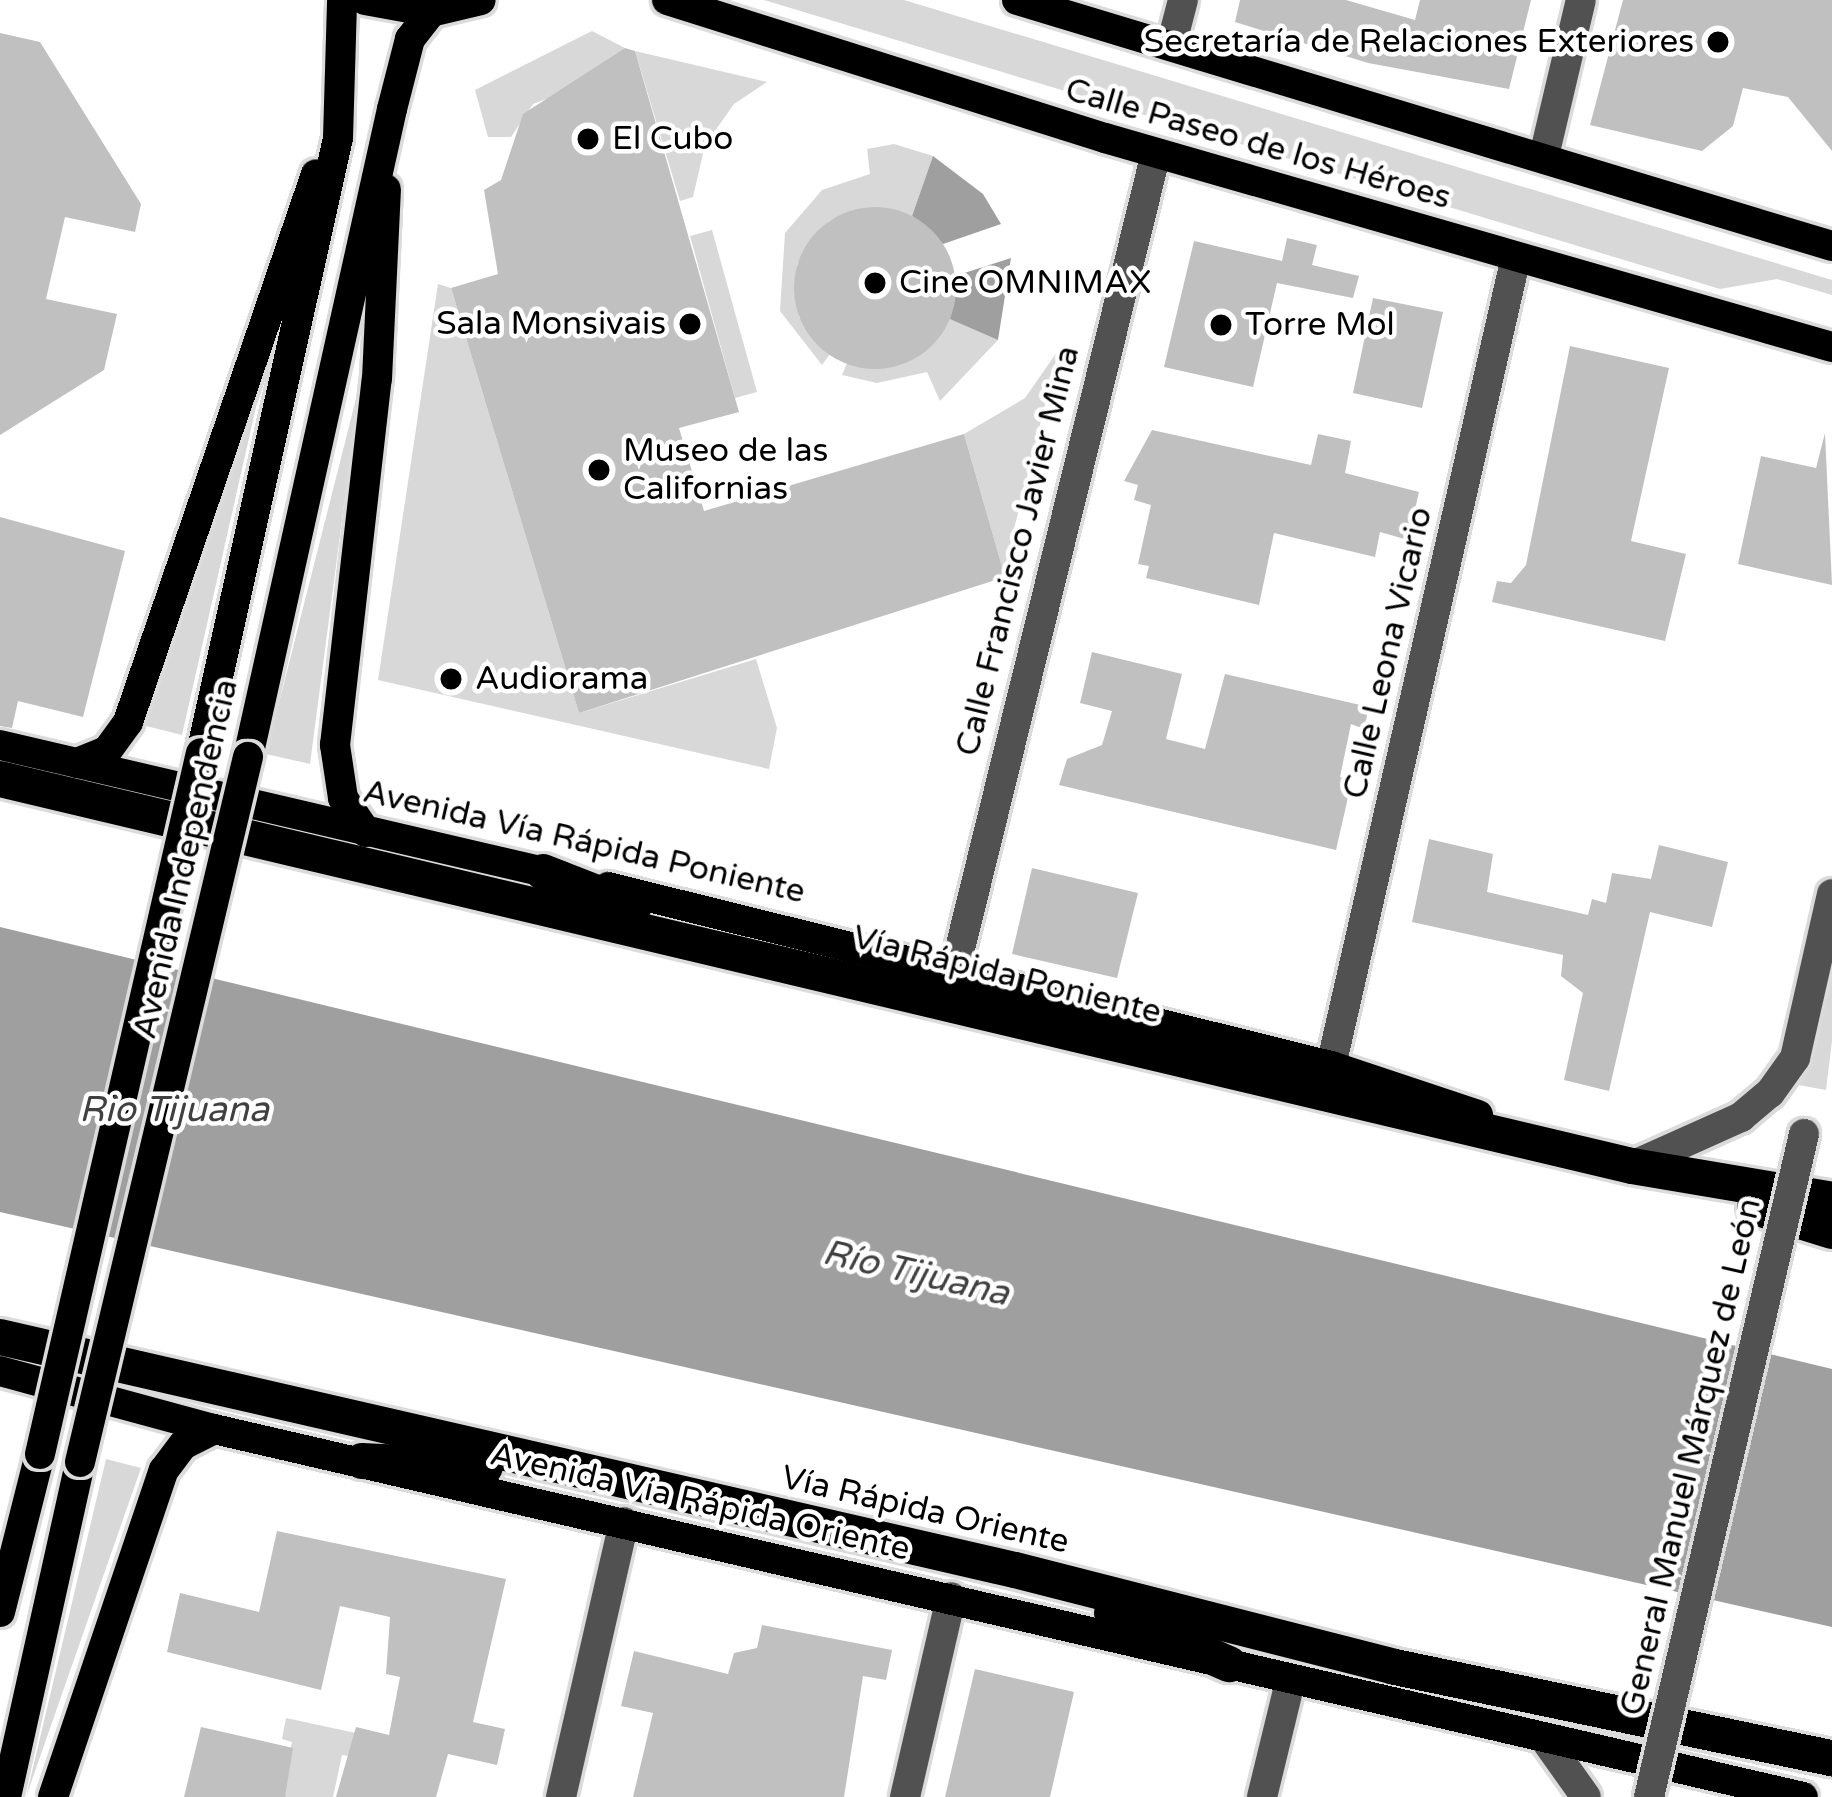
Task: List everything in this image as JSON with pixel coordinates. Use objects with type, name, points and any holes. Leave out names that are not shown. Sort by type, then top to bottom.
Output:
[{"type":"highway","name":"Vía Rápida Poniente","points":[[0,779],[1632,1166],[1832,1200]]},
{"type":"highway","points":[[543,872],[760,956]]},
{"type":"highway","points":[[1632,1166],[1832,1231]]},
{"type":"highway","name":"Vía Rápida Oriente","points":[[0,1337],[1015,1570],[1248,1629],[1832,1758]]},
{"type":"highway","points":[[362,1461],[581,1472]]},
{"type":"highway","points":[[1015,1570],[1229,1664]]},
{"type":"highway","points":[[1248,1629],[1832,1742]]},
{"type":"main road","name":"Avenida Independencia","points":[[0,1612],[201,753],[338,138],[342,0]]},
{"type":"main road","points":[[365,0],[430,12],[481,0]]},
{"type":"main road","name":"Calle Paseo de los Héroes","points":[[667,0],[1156,152],[1832,347]]},
{"type":"main road","name":"Calle Paseo de los Héroes","points":[[1017,0],[1544,155],[1832,246]]},
{"type":"main road","name":"Avenida Independencia","points":[[6,1797],[80,1462],[248,758],[385,139],[410,39],[430,12]]},
{"type":"main road","points":[[77,763],[107,751],[128,722],[304,200],[338,138]]},
{"type":"main road","points":[[366,832],[343,798],[335,746],[388,256],[385,139]]},
{"type":"main road","name":"Avenida Vía Rápida Poniente","points":[[0,745],[955,969],[1331,1066],[1632,1166]]},
{"type":"main road","name":"Avenida Vía Rápida Oriente","points":[[0,1371],[214,1429],[1544,1738]]},
{"type":"main road","points":[[52,1797],[164,1470],[183,1444],[214,1429]]},
{"type":"main road","points":[[1544,1738],[1786,1796]]},
{"type":"street","points":[[1172,46],[1183,0]]},
{"type":"street","points":[[1544,155],[1581,0]]},
{"type":"street","name":"Calle Francisco Javier Mina","points":[[955,969],[1156,152]]},
{"type":"street","name":"Calle Leona Vicario","points":[[1331,1066],[1516,257]]},
{"type":"street","points":[[1632,1166],[1741,1117],[1770,1093],[1795,1058],[1832,894]]},
{"type":"street","name":"General Manuel Márquez de León","points":[[1649,1796],[1804,1134]]},
{"type":"street","points":[[561,1797],[624,1522]]},
{"type":"street","points":[[904,1797],[951,1597]]},
{"type":"street","points":[[1262,1797],[1290,1682]]},
{"type":"street","points":[[1544,1738],[1586,1797]]},
{"type":"shaded area","points":[[764,0],[904,0],[1832,280],[1832,295],[1777,279],[1720,289]]},
{"type":"shaded area","points":[[592,31],[625,48],[575,88],[533,104],[511,137],[488,137],[475,90]]},
{"type":"shaded area","points":[[635,51],[767,82],[734,104],[705,145],[693,197],[680,201]]},
{"type":"shaded area","points":[[894,144],[933,156],[912,216],[853,210],[829,221],[797,264],[799,317],[830,354],[822,365],[780,311],[785,233],[822,190],[870,174],[867,149]]},
{"type":"shaded area","points":[[712,230],[757,392],[735,398],[690,236]]},
{"type":"shaded area","points":[[438,284],[451,288],[579,713],[756,659],[777,728],[769,769],[378,680]]},
{"type":"shaded area","points":[[950,318],[998,340],[940,401],[927,372],[877,383],[842,375],[847,363],[909,361]]},
{"type":"shaded area","points":[[1059,349],[1005,577],[964,434],[1025,398]]},
{"type":"shaded area","points":[[265,367],[182,735],[146,726]]},
{"type":"shaded area","points":[[360,383],[310,764],[266,754]]},
{"type":"shaded area","points":[[1832,975],[1832,1041],[1826,1090],[1799,1085]]},
{"type":"shaded area","points":[[106,1459],[141,1468],[26,1797]]},
{"type":"shaded area","points":[[286,1718],[365,1735],[360,1758],[342,1755],[333,1797],[281,1797],[292,1742],[282,1739]]},
{"type":"water","points":[[933,156],[983,194],[1001,224],[943,244],[912,216]]},
{"type":"water","points":[[1011,258],[998,340],[950,319],[955,276]]},
{"type":"water","name":"Rio Tijuana","points":[[0,927],[1832,1369],[1832,1627],[0,1212]]},
{"type":"building","points":[[1240,0],[1346,0],[1415,20],[1420,0],[1531,0],[1509,89],[1368,63],[1235,22]]},
{"type":"building","points":[[1623,0],[1832,0],[1832,151],[1788,97],[1743,88],[1733,126],[1702,151],[1590,125]]},
{"type":"building","points":[[0,33],[40,42],[141,204],[135,232],[65,217],[46,299],[117,314],[104,370],[0,435]]},
{"type":"building","points":[[625,48],[635,51],[739,412],[679,428],[704,511],[964,434],[1005,577],[579,713],[451,288],[498,274],[484,190],[501,180],[523,114]]},
{"type":"building","name":"Cine OMNIMAX","points":[[875,207],[906,214],[932,231],[949,257],[956,288],[949,319],[932,345],[906,362],[875,369],[844,362],[818,345],[801,319],[794,288],[801,257],[818,231],[844,214]]},
{"type":"building","name":"Torre Mol","points":[[1287,238],[1317,245],[1312,265],[1359,276],[1353,298],[1277,283],[1253,387],[1164,367],[1194,241],[1282,261]]},
{"type":"building","points":[[1373,298],[1443,312],[1422,408],[1353,393]]},
{"type":"building","points":[[1570,346],[1669,368],[1631,541],[1686,554],[1665,641],[1492,602],[1497,581],[1511,583],[1526,565]]},
{"type":"building","points":[[1152,430],[1311,465],[1318,434],[1351,441],[1345,473],[1419,492],[1408,540],[1380,532],[1375,557],[1274,533],[1259,605],[1146,578],[1149,566],[1138,564],[1151,505],[1134,500],[1138,485],[1124,481]]},
{"type":"building","points":[[1825,433],[1832,585],[1738,564],[1761,456],[1816,468]]},
{"type":"building","points":[[0,517],[125,551],[83,717],[18,701],[12,728],[0,726]]},
{"type":"building","points":[[1092,652],[1182,674],[1166,739],[1205,749],[1225,674],[1369,707],[1364,729],[1351,724],[1340,777],[1352,780],[1336,850],[1059,785],[1067,759],[1102,745],[1112,711],[1080,703]]},
{"type":"building","points":[[1429,839],[1493,854],[1487,892],[1588,915],[1592,899],[1606,903],[1612,873],[1651,879],[1659,845],[1728,862],[1712,927],[1650,912],[1609,1091],[1564,1080],[1583,993],[1561,976],[1563,955],[1412,922]]},
{"type":"building","points":[[1032,868],[1138,893],[1117,978],[1012,954]]},
{"type":"building","points":[[277,1531],[506,1579],[473,1722],[505,1729],[497,1765],[448,1754],[436,1797],[336,1797],[356,1727],[389,1735],[400,1677],[386,1674],[390,1617],[340,1606],[321,1690],[167,1652],[180,1593],[259,1612]]},
{"type":"building","points":[[762,1625],[892,1650],[886,1680],[863,1676],[844,1797],[633,1797],[653,1713],[621,1706],[634,1651],[728,1674],[734,1653],[757,1648]]},
{"type":"building","points":[[975,1669],[1074,1692],[1050,1797],[945,1797]]},
{"type":"building","points":[[201,1727],[293,1748],[285,1797],[184,1797]]},
{"type":"place","name":"Secretaría de Relaciones Exteriores","points":[[1718,42]]},
{"type":"place","name":"El Cubo","points":[[588,139]]},
{"type":"place","name":"Cine OMNIMAX","points":[[875,283]]},
{"type":"place","name":"Sala Monsivais","points":[[690,324]]},
{"type":"place","name":"Torre Mol","points":[[1221,325]]},
{"type":"place","name":"Museo de las Californias","points":[[599,470]]},
{"type":"place","name":"Audiorama","points":[[451,679]]},
{"type":"water label","name":"Río Tijuana","points":[[916,1273]]}]
